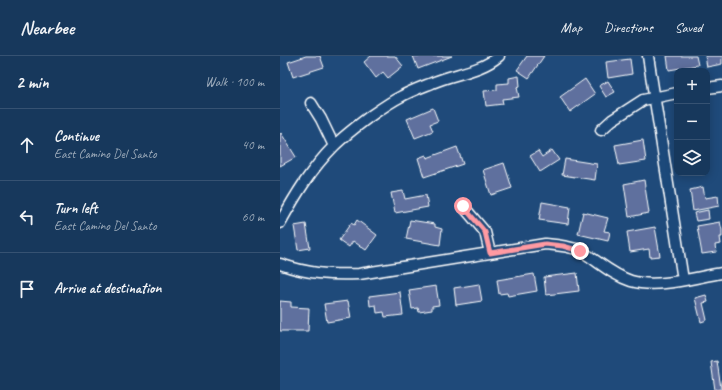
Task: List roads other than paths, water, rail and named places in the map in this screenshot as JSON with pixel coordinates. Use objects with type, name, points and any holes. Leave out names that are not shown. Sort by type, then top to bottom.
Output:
[{"type":"street","points":[[280,223],[303,184],[334,146],[379,110],[402,96],[446,77],[479,68],[492,62],[499,56]]},
{"type":"street","points":[[648,56],[683,280]]},
{"type":"street","points":[[710,88],[722,86]]},
{"type":"street","points":[[601,130],[612,120],[643,100],[674,94]]},
{"type":"street","points":[[311,104],[321,119],[334,146]]},
{"type":"street","points":[[463,206],[485,232],[490,253]]},
{"type":"street","points":[[280,264],[314,273],[333,275],[359,274],[545,244],[563,246],[580,251],[616,275],[632,281],[653,283],[721,276]]}]
